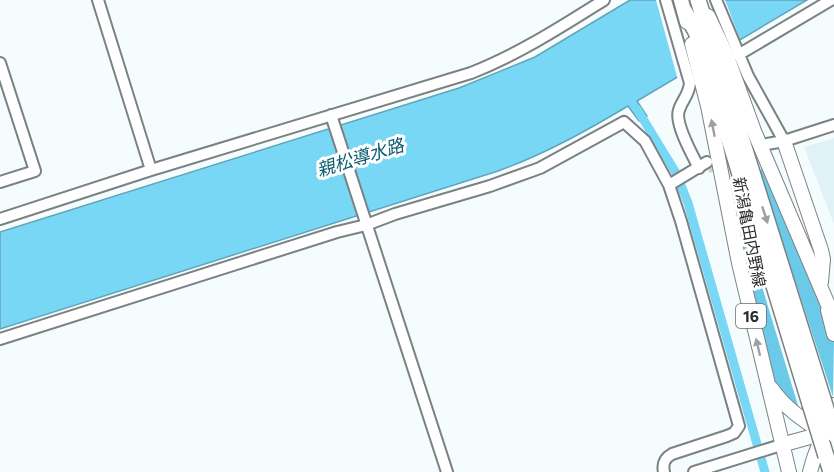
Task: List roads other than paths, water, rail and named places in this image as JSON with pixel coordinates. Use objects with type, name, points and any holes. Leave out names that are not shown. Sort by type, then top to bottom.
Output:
[{"type":"highway","points":[[699,0],[830,432]]},
{"type":"highway","points":[[683,6],[696,32],[716,61]]},
{"type":"highway","points":[[822,403],[826,456],[831,472]]},
{"type":"main road","name":"新潟亀田内野線","points":[[716,61],[754,131],[834,319]]},
{"type":"main road","name":"新潟亀田内野線","points":[[716,61],[739,263],[789,472]]},
{"type":"main road","points":[[784,141],[821,250],[823,290],[834,334]]},
{"type":"main road","points":[[823,290],[834,314]]},
{"type":"main road","points":[[765,375],[781,401],[794,414],[830,432]]},
{"type":"main road","points":[[781,445],[830,432]]},
{"type":"main road","points":[[810,472],[830,432]]},
{"type":"street","points":[[98,0],[151,170]]},
{"type":"street","points":[[0,219],[151,170],[332,119],[471,72],[504,60],[604,0]]},
{"type":"street","points":[[666,0],[784,141]]},
{"type":"street","points":[[716,0],[716,61]]},
{"type":"street","points":[[670,184],[705,166],[678,120],[679,109],[690,89],[716,61],[831,0]]},
{"type":"street","points":[[0,63],[35,171],[0,182]]},
{"type":"street","points":[[332,119],[447,472]]},
{"type":"street","points":[[0,339],[365,223],[490,186],[540,168],[624,122],[645,141],[670,184],[739,426],[734,433],[727,436],[672,454],[664,462],[664,472]]},
{"type":"street","points":[[769,146],[834,125]]},
{"type":"street","points":[[694,472],[781,445]]},
{"type":"water","name":"親松導水路","points":[[630,0],[807,0],[637,101],[647,116],[639,121],[628,106],[565,142],[498,171],[0,329],[0,232],[459,88],[535,57]]},
{"type":"waterway","points":[[637,109],[676,173],[688,203],[765,472]]},
{"type":"tunnel","points":[[708,168],[770,149]]}]
